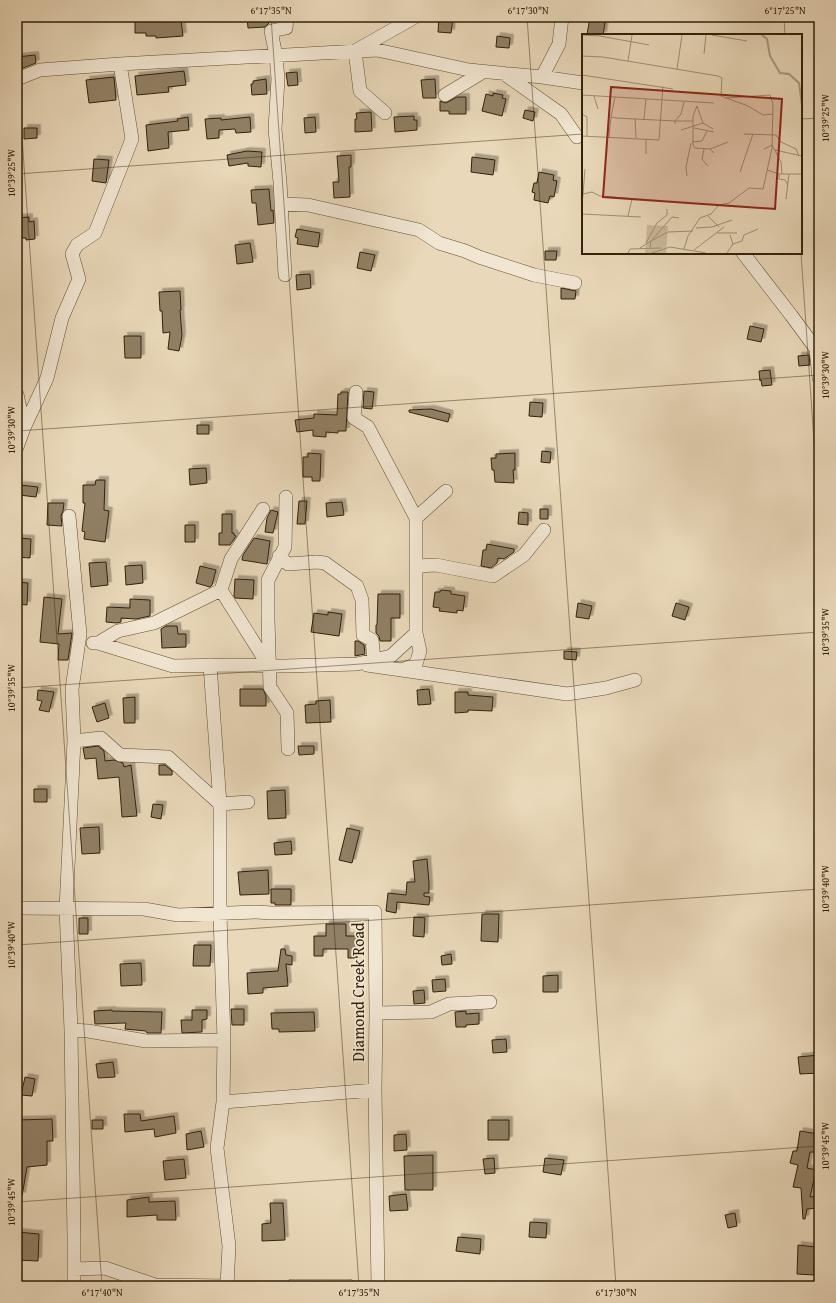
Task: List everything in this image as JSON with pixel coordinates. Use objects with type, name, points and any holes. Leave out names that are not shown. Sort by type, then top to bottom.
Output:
[{"type":"street","points":[[285,276],[275,128],[278,79],[276,56],[271,31],[286,28],[286,17]]},
{"type":"street","points":[[391,30],[396,17]]},
{"type":"street","points":[[355,52],[415,17]]},
{"type":"street","points":[[542,77],[559,44],[562,17]]},
{"type":"street","points":[[17,79],[40,70],[120,64],[377,50],[468,70],[542,77],[582,84]]},
{"type":"street","points":[[355,52],[360,91],[385,113]]},
{"type":"street","points":[[17,447],[47,378],[62,318],[79,279],[72,254],[77,245],[95,233],[132,139],[120,64]]},
{"type":"street","points":[[444,95],[483,72]]},
{"type":"street","points":[[503,73],[561,114],[577,137]]},
{"type":"street","points":[[281,204],[308,205],[419,230],[439,243],[479,257],[534,275],[575,283]]},
{"type":"street","points":[[744,254],[816,349],[819,378]]},
{"type":"street","points":[[356,392],[354,418],[368,427],[416,518],[416,633],[420,651],[416,664],[402,670]]},
{"type":"street","points":[[17,394],[24,428]]},
{"type":"street","points":[[416,518],[446,490]]},
{"type":"street","points":[[286,497],[285,547],[279,556],[268,580],[270,687],[287,713],[288,749]]},
{"type":"street","points":[[79,646],[98,643],[118,631],[154,624],[221,590],[231,559],[263,509]]},
{"type":"street","points":[[69,516],[80,634],[72,689],[74,741],[66,909],[71,1030],[74,1286]]},
{"type":"street","points":[[417,566],[436,565],[493,576],[524,555],[544,530]]},
{"type":"street","points":[[279,556],[288,564],[317,562],[325,563],[357,586],[362,600],[363,635],[372,640],[374,660]]},
{"type":"street","points":[[221,590],[269,666]]},
{"type":"street","points":[[358,664],[391,656],[416,633]]},
{"type":"street","points":[[98,643],[173,666],[358,664],[567,694],[606,688],[635,680]]},
{"type":"street","points":[[210,665],[220,804],[220,914],[224,1040],[223,1102],[217,1148],[229,1246],[228,1286]]},
{"type":"street","points":[[74,741],[101,738],[120,755],[168,757],[220,804],[248,802]]},
{"type":"street","name":"Diamond Creek Road","points":[[17,908],[144,909],[178,915],[256,912],[375,912],[375,1090],[378,1286]]},
{"type":"street","points":[[376,1013],[431,1012],[450,1004],[490,1002]]},
{"type":"street","points":[[71,1030],[146,1042],[224,1040]]},
{"type":"street","points":[[223,1102],[375,1090]]},
{"type":"street","points":[[74,1269],[105,1268],[155,1285],[235,1286]]},
{"type":"street","points":[[292,1286],[349,1286]]},
{"type":"building","points":[[247,17],[269,17],[269,23],[265,27],[248,28]]},
{"type":"building","points":[[439,17],[453,18],[451,33],[438,32]]},
{"type":"building","points":[[590,17],[606,17],[603,34],[587,34]]},
{"type":"building","points":[[135,19],[181,20],[183,36],[156,38],[156,36],[146,36],[146,33],[135,33]]},
{"type":"building","points":[[497,36],[510,38],[509,48],[496,47]]},
{"type":"building","points":[[35,55],[36,63],[18,70],[17,57]]},
{"type":"building","points":[[184,71],[186,85],[168,87],[169,92],[137,95],[135,76]]},
{"type":"building","points":[[297,72],[298,85],[288,86],[286,73]]},
{"type":"building","points":[[114,77],[116,100],[89,103],[86,80]]},
{"type":"building","points":[[266,79],[267,94],[252,95],[251,84],[253,84],[253,81]]},
{"type":"building","points":[[435,79],[436,98],[423,98],[421,80]]},
{"type":"building","points":[[493,93],[503,95],[502,98],[506,99],[502,116],[482,111],[486,94],[493,96]]},
{"type":"building","points":[[457,97],[466,97],[466,114],[449,114],[449,111],[440,111],[440,101],[446,103]]},
{"type":"building","points":[[525,110],[535,112],[533,121],[523,118]]},
{"type":"building","points":[[371,112],[372,131],[355,132],[355,119],[357,119],[356,113]]},
{"type":"building","points":[[414,116],[414,120],[417,120],[417,130],[395,132],[394,117]]},
{"type":"building","points":[[188,117],[189,130],[168,132],[169,148],[148,151],[146,125],[178,121],[177,119]]},
{"type":"building","points":[[250,117],[251,132],[236,133],[235,129],[219,130],[219,138],[207,139],[205,119],[221,118],[221,120]]},
{"type":"building","points":[[315,117],[316,132],[305,133],[304,118]]},
{"type":"building","points":[[24,128],[37,128],[37,138],[24,139]]},
{"type":"building","points":[[247,151],[262,152],[261,167],[248,166],[248,163],[229,166],[227,155]]},
{"type":"building","points":[[351,155],[351,167],[349,167],[350,197],[334,198],[333,182],[339,182],[337,156]]},
{"type":"building","points":[[472,157],[495,160],[493,175],[471,172]]},
{"type":"building","points":[[94,159],[109,160],[106,183],[92,181]]},
{"type":"building","points":[[539,172],[554,175],[553,180],[557,181],[554,197],[550,196],[548,203],[534,200],[535,193],[532,192],[534,183],[537,183]]},
{"type":"building","points":[[269,189],[271,211],[273,210],[274,223],[258,225],[256,203],[252,203],[251,190]]},
{"type":"building","points":[[29,217],[29,222],[34,221],[35,239],[26,240],[26,238],[17,238],[17,218]]},
{"type":"building","points":[[297,229],[320,233],[318,247],[297,244],[298,238],[295,237]]},
{"type":"building","points":[[250,243],[253,262],[237,264],[235,245]]},
{"type":"building","points":[[545,251],[557,251],[556,260],[545,260]]},
{"type":"building","points":[[360,252],[375,255],[371,271],[357,268]]},
{"type":"building","points":[[310,274],[311,288],[297,290],[296,275]]},
{"type":"building","points":[[561,288],[576,291],[575,299],[561,299]]},
{"type":"building","points":[[180,291],[182,336],[179,351],[168,349],[170,332],[163,333],[159,292]]},
{"type":"building","points":[[750,326],[764,329],[761,342],[747,339]]},
{"type":"building","points":[[124,336],[141,336],[141,358],[125,358]]},
{"type":"building","points":[[809,355],[810,365],[799,366],[798,356]]},
{"type":"building","points":[[770,370],[772,385],[762,386],[759,371]]},
{"type":"building","points":[[364,391],[374,392],[372,409],[363,408]]},
{"type":"building","points":[[341,392],[348,392],[346,431],[338,431],[338,433],[326,432],[326,437],[313,436],[313,430],[297,432],[295,420],[314,418],[314,414],[337,415],[338,394],[341,394]]},
{"type":"building","points":[[530,402],[543,403],[542,417],[529,416]]},
{"type":"building","points":[[431,409],[450,414],[448,422],[409,412],[409,410]]},
{"type":"building","points":[[197,425],[209,425],[209,434],[197,434]]},
{"type":"building","points":[[542,451],[551,452],[550,463],[541,462]]},
{"type":"building","points":[[308,453],[321,454],[320,481],[312,481],[312,477],[303,477],[303,457],[308,457]]},
{"type":"building","points":[[515,453],[515,470],[513,470],[514,483],[495,482],[491,458],[496,458],[496,454]]},
{"type":"building","points":[[206,468],[207,483],[190,485],[189,469]]},
{"type":"building","points":[[96,480],[105,480],[104,510],[109,511],[105,542],[84,539],[85,532],[82,531],[85,503],[83,503],[83,485],[95,485]]},
{"type":"building","points":[[20,485],[38,487],[36,497],[19,495]]},
{"type":"building","points":[[299,501],[307,501],[305,524],[297,524]]},
{"type":"building","points":[[342,502],[344,515],[327,517],[326,503]]},
{"type":"building","points":[[48,503],[64,503],[61,516],[62,526],[47,525]]},
{"type":"building","points":[[540,509],[548,509],[548,519],[540,519]]},
{"type":"building","points":[[271,510],[278,512],[273,533],[265,532],[267,518]]},
{"type":"building","points":[[519,512],[528,513],[528,525],[518,524]]},
{"type":"building","points":[[222,514],[232,514],[232,533],[236,536],[230,545],[219,545],[219,533],[222,533]]},
{"type":"building","points":[[185,525],[195,525],[195,542],[185,542]]},
{"type":"building","points":[[17,538],[31,539],[30,558],[17,557]]},
{"type":"building","points":[[254,538],[270,541],[267,564],[242,560],[243,555]]},
{"type":"building","points":[[487,544],[514,549],[514,552],[504,559],[498,558],[497,563],[491,568],[481,566],[483,550],[486,550]]},
{"type":"building","points":[[106,562],[108,585],[91,587],[89,563]]},
{"type":"building","points":[[142,565],[143,583],[126,585],[125,566]]},
{"type":"building","points":[[200,566],[216,570],[212,585],[210,587],[196,583]]},
{"type":"building","points":[[235,579],[254,580],[253,599],[235,598]]},
{"type":"building","points":[[17,582],[28,583],[27,605],[17,604]]},
{"type":"building","points":[[441,590],[451,591],[451,594],[465,596],[463,611],[457,610],[457,613],[439,611],[440,608],[433,607],[435,592],[440,592]]},
{"type":"building","points":[[378,594],[400,594],[400,618],[391,618],[391,641],[380,641],[379,636],[376,633]]},
{"type":"building","points":[[44,597],[62,599],[58,634],[72,633],[68,660],[58,660],[59,644],[40,642]]},
{"type":"building","points":[[130,599],[150,600],[150,616],[136,619],[121,618],[121,622],[117,623],[106,622],[107,607],[130,608]]},
{"type":"building","points":[[578,603],[592,606],[589,619],[576,617]]},
{"type":"building","points":[[676,603],[689,607],[685,620],[672,616]]},
{"type":"building","points":[[328,612],[342,614],[339,636],[311,632],[314,613],[328,615]]},
{"type":"building","points":[[166,626],[177,626],[178,634],[186,634],[186,647],[162,648],[161,629]]},
{"type":"building","points":[[355,641],[358,641],[364,645],[365,654],[355,656]]},
{"type":"building","points":[[564,651],[577,652],[576,660],[564,659]]},
{"type":"building","points":[[240,689],[263,689],[266,696],[266,706],[240,706]]},
{"type":"building","points":[[429,689],[431,704],[418,705],[417,690]]},
{"type":"building","points":[[38,690],[54,692],[49,712],[39,710],[42,701],[37,700]]},
{"type":"building","points":[[455,692],[468,692],[468,695],[493,697],[492,711],[468,710],[468,712],[455,713]]},
{"type":"building","points":[[135,697],[135,723],[124,723],[123,698]]},
{"type":"building","points":[[330,700],[331,722],[306,723],[305,705],[316,704],[316,701]]},
{"type":"building","points":[[105,703],[109,718],[97,722],[92,707]]},
{"type":"building","points":[[98,746],[104,751],[105,761],[114,760],[123,763],[124,767],[131,765],[137,816],[122,817],[119,777],[98,779],[96,758],[85,759],[83,748]]},
{"type":"building","points":[[298,746],[314,746],[314,754],[299,755]]},
{"type":"building","points":[[159,765],[165,765],[172,771],[172,775],[159,775]]},
{"type":"building","points":[[34,789],[47,789],[47,802],[34,802]]},
{"type":"building","points":[[285,790],[286,818],[268,819],[267,791]]},
{"type":"building","points":[[153,804],[163,805],[161,819],[151,817]]},
{"type":"building","points":[[99,827],[100,853],[82,854],[80,828]]},
{"type":"building","points":[[347,828],[360,831],[352,863],[339,860]]},
{"type":"building","points":[[291,841],[292,854],[275,855],[274,843]]},
{"type":"building","points":[[427,859],[429,893],[424,893],[424,896],[430,897],[429,905],[397,902],[396,913],[386,911],[388,893],[406,895],[407,882],[415,882],[413,861]]},
{"type":"building","points":[[268,870],[269,894],[240,895],[238,872]]},
{"type":"building","points":[[271,889],[291,889],[291,905],[275,905],[275,903],[271,903]]},
{"type":"building","points":[[482,914],[499,914],[498,942],[481,941]]},
{"type":"building","points":[[414,917],[425,918],[424,937],[413,936]]},
{"type":"building","points":[[79,918],[88,918],[88,934],[79,934]]},
{"type":"building","points":[[326,924],[346,924],[346,936],[357,936],[357,958],[348,958],[348,949],[323,949],[323,956],[314,956],[314,936],[326,936]]},
{"type":"building","points":[[194,945],[211,945],[210,966],[193,966]]},
{"type":"building","points":[[281,949],[285,949],[286,955],[292,956],[292,965],[286,964],[288,986],[263,988],[263,993],[248,994],[247,973],[278,971]]},
{"type":"building","points":[[451,954],[452,964],[442,965],[441,956]]},
{"type":"building","points":[[141,963],[142,985],[121,986],[120,964]]},
{"type":"building","points":[[558,975],[558,992],[543,992],[543,976]]},
{"type":"building","points":[[445,979],[446,991],[433,992],[432,980]]},
{"type":"building","points":[[424,990],[425,1003],[414,1004],[413,991]]},
{"type":"building","points":[[231,1009],[244,1009],[244,1025],[232,1025]]},
{"type":"building","points":[[112,1010],[162,1012],[161,1033],[147,1033],[146,1031],[125,1029],[126,1023],[95,1024],[94,1011]]},
{"type":"building","points":[[192,1010],[207,1010],[207,1019],[202,1020],[202,1032],[182,1033],[181,1020],[192,1020]]},
{"type":"building","points":[[466,1011],[466,1014],[479,1013],[479,1024],[466,1025],[466,1027],[456,1027],[455,1012]]},
{"type":"building","points":[[314,1012],[315,1031],[279,1032],[279,1029],[272,1029],[271,1013]]},
{"type":"building","points":[[506,1039],[507,1052],[493,1053],[492,1040]]},
{"type":"building","points":[[819,1055],[819,1073],[800,1074],[798,1057]]},
{"type":"building","points":[[113,1062],[115,1077],[98,1078],[96,1064]]},
{"type":"building","points":[[25,1077],[35,1079],[32,1096],[21,1095]]},
{"type":"building","points":[[124,1114],[140,1114],[141,1121],[174,1116],[176,1133],[155,1137],[154,1129],[125,1132]]},
{"type":"building","points":[[52,1119],[53,1141],[47,1141],[47,1165],[27,1167],[22,1196],[17,1195],[17,1120]]},
{"type":"building","points":[[92,1120],[103,1120],[103,1129],[92,1129]]},
{"type":"building","points":[[488,1120],[509,1120],[509,1140],[488,1140]]},
{"type":"building","points":[[201,1131],[204,1147],[187,1150],[186,1134]]},
{"type":"building","points":[[800,1131],[818,1134],[816,1152],[810,1152],[807,1168],[816,1170],[810,1197],[818,1196],[819,1208],[807,1209],[805,1219],[803,1219],[801,1188],[793,1187],[798,1165],[790,1163],[793,1151],[797,1151]]},
{"type":"building","points":[[406,1134],[407,1150],[394,1151],[394,1135]]},
{"type":"building","points":[[433,1155],[433,1190],[405,1190],[404,1156]]},
{"type":"building","points":[[494,1158],[495,1173],[485,1174],[483,1159]]},
{"type":"building","points":[[545,1158],[564,1160],[561,1175],[543,1172]]},
{"type":"building","points":[[184,1159],[186,1178],[165,1180],[163,1161]]},
{"type":"building","points":[[406,1194],[408,1210],[390,1211],[389,1196]]},
{"type":"building","points":[[149,1197],[149,1202],[175,1201],[176,1220],[157,1220],[157,1215],[127,1217],[127,1200]]},
{"type":"building","points":[[270,1203],[283,1203],[285,1240],[262,1241],[262,1224],[271,1223]]},
{"type":"building","points":[[735,1213],[737,1226],[728,1228],[725,1215]]},
{"type":"building","points":[[530,1222],[547,1223],[546,1238],[529,1237]]},
{"type":"building","points":[[17,1232],[39,1234],[38,1261],[17,1260]]},
{"type":"building","points":[[458,1237],[481,1239],[480,1254],[456,1251]]},
{"type":"building","points":[[798,1245],[815,1247],[814,1275],[797,1274]]}]
